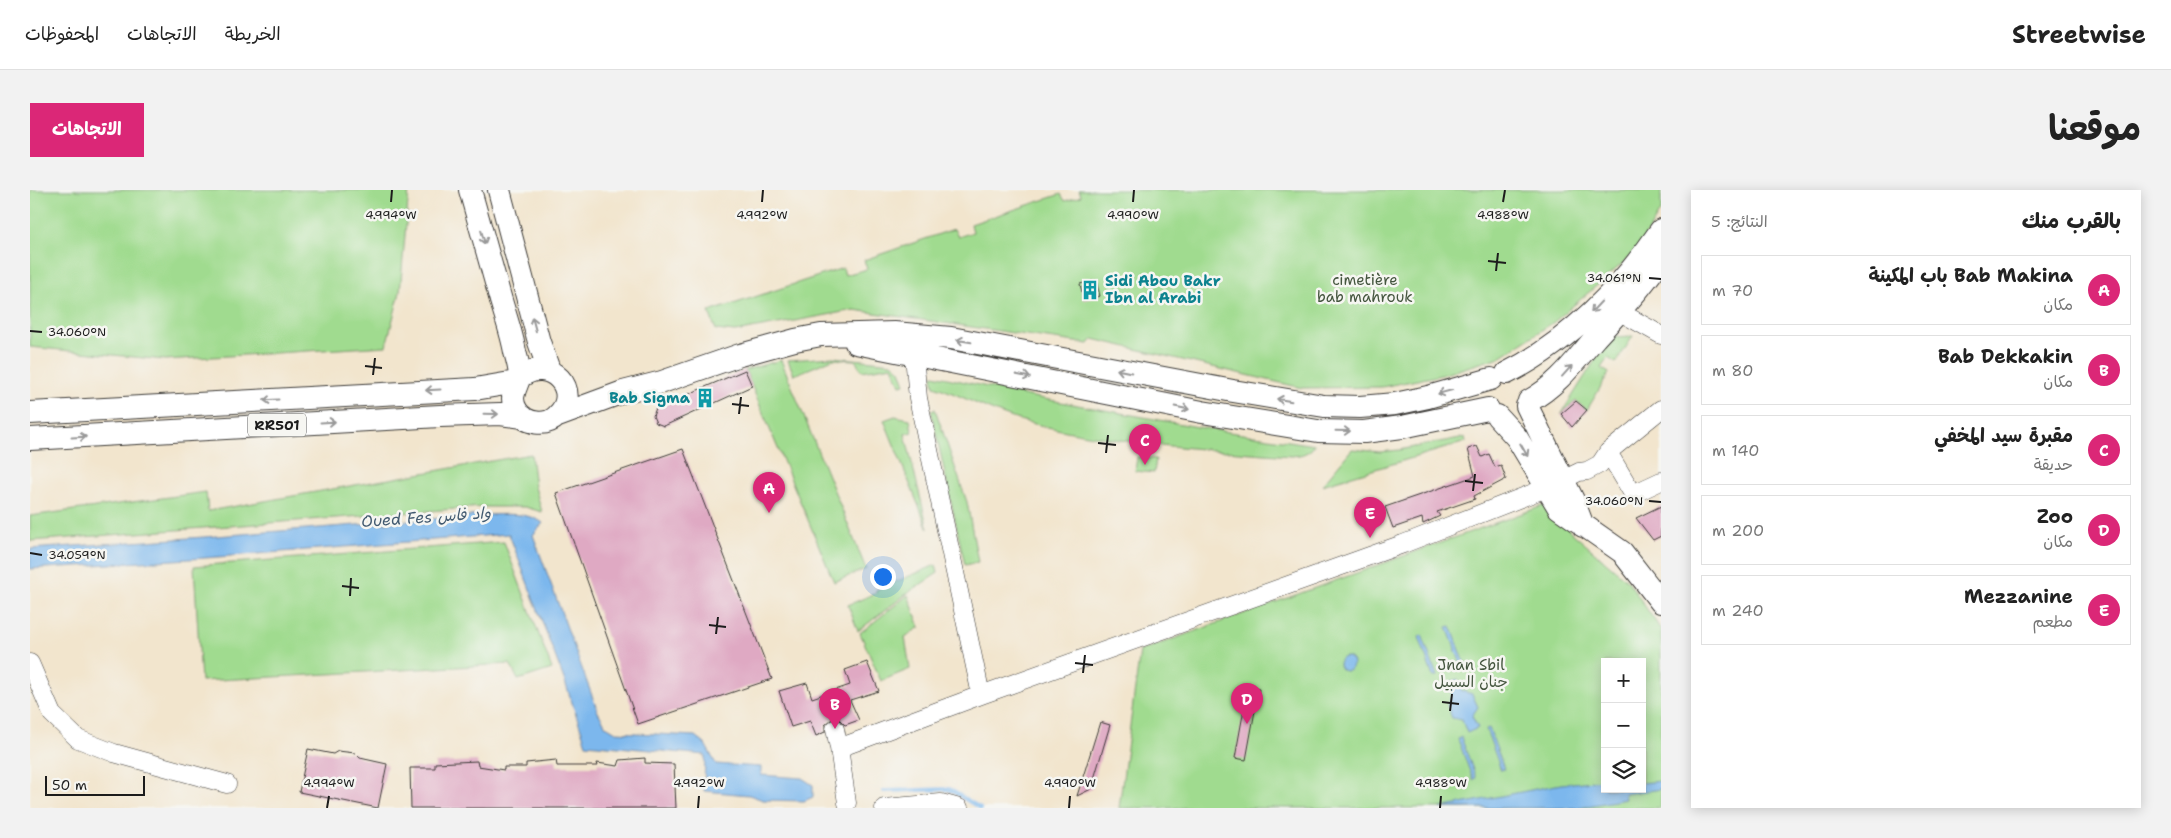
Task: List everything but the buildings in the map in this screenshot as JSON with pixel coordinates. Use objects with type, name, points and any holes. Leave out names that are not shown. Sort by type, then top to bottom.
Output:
[{"type":"main road","points":[[470,190],[515,349],[518,380],[513,391],[513,401],[516,410],[523,417]]},
{"type":"main road","points":[[499,190],[539,342],[556,376],[566,391],[566,400],[558,416]]},
{"type":"main road","points":[[1562,480],[1492,412],[1484,396],[1487,384],[1547,350],[1590,313],[1643,257],[1661,230]]},
{"type":"main road","points":[[821,335],[914,356],[1202,412],[1318,431],[1364,432],[1492,412],[1505,418],[1514,417],[1522,413],[1528,403],[1552,387],[1566,372],[1619,312],[1661,259]]},
{"type":"main road","points":[[558,416],[623,392],[662,382],[740,355],[821,335],[894,334],[951,338],[1233,391],[1324,406],[1360,407],[1395,404],[1436,395],[1499,376],[1516,375],[1524,381],[1529,391],[1528,403],[1562,480],[1559,508],[1622,552],[1661,602]]},
{"type":"main road","name":"RR501","points":[[30,413],[475,388],[518,380],[532,370],[556,376]]},
{"type":"main road","points":[[556,376],[595,390],[623,392]]},
{"type":"main road","name":"RR501","points":[[30,439],[460,415],[500,414],[523,417],[530,421],[544,422],[558,416]]},
{"type":"street","points":[[1627,316],[1661,335]]},
{"type":"street","points":[[914,356],[918,398],[981,694]]},
{"type":"street","points":[[839,748],[981,694],[1403,544],[1587,471],[1600,464],[1608,452],[1661,409]]},
{"type":"street","points":[[1608,452],[1633,494],[1661,481]]},
{"type":"street","points":[[30,663],[52,714],[78,739],[114,753],[227,784]]},
{"type":"street","points":[[835,729],[847,803]]},
{"type":"street","points":[[884,808],[941,803],[959,808]]},
{"type":"green space","points":[[30,190],[409,190],[400,292],[386,346],[165,360],[30,347]]},
{"type":"green space","name":"cimetière bab mahrouk","points":[[1079,190],[1661,190],[1661,210],[1635,253],[1554,322],[1500,357],[1442,375],[1382,387],[1302,388],[1093,339],[1089,344],[854,310],[735,332],[716,330],[709,312],[843,268],[845,275],[867,269],[864,260],[954,229],[958,237],[973,232],[971,224],[1061,194],[1065,201],[1081,196]]},
{"type":"green space","points":[[1633,336],[1616,363],[1608,358],[1601,368],[1609,373],[1587,410],[1576,401],[1561,414],[1604,346],[1613,337]]},
{"type":"green space","points":[[833,357],[892,363],[900,370],[905,384],[900,385],[892,366],[862,371],[855,360],[833,359],[794,375],[788,360]]},
{"type":"green space","points":[[781,360],[866,569],[834,582],[745,370]]},
{"type":"green space","points":[[932,376],[1028,396],[1209,429],[1315,445],[1304,454],[1291,456],[1156,444],[1056,429],[1001,414],[934,386]]},
{"type":"green space","points":[[935,409],[967,502],[978,562],[965,565],[931,410]]},
{"type":"green space","points":[[895,416],[910,419],[912,432],[905,434],[928,529],[884,420]]},
{"type":"green space","points":[[1465,437],[1466,442],[1322,485],[1352,449],[1380,452],[1399,450]]},
{"type":"green space","points":[[531,454],[535,487],[542,512],[525,507],[482,507],[30,541],[30,516],[206,492],[208,511]]},
{"type":"green space","points":[[1137,457],[1156,459],[1154,473],[1135,471]]},
{"type":"green space","name":"Jnan Sbil جنان السبيل","points":[[1548,504],[1571,532],[1628,581],[1661,630],[1661,808],[1119,808],[1140,651]]},
{"type":"green space","points":[[504,542],[552,669],[518,680],[510,664],[201,681],[194,566]]},
{"type":"green space","points":[[936,565],[938,573],[909,592],[858,631],[848,605],[876,593],[876,590]]},
{"type":"green space","points":[[908,595],[920,627],[905,637],[910,669],[881,681],[860,633]]},
{"type":"water","points":[[483,515],[522,515],[537,519],[543,523],[533,535],[598,712],[606,726],[616,732],[695,736],[705,744],[716,764],[761,767],[761,775],[802,778],[813,785],[813,797],[804,801],[763,800],[749,795],[704,791],[705,755],[586,744],[565,682],[509,534],[205,558],[30,569],[30,549]]},
{"type":"water","points":[[1451,626],[1466,666],[1462,667],[1447,627]]},
{"type":"water","points":[[1422,635],[1437,676],[1433,677],[1419,637]]},
{"type":"water","points":[[1343,657],[1349,657],[1353,664],[1349,671],[1343,671],[1339,667],[1339,661]]},
{"type":"water","points":[[1458,679],[1462,691],[1472,694],[1478,707],[1472,716],[1478,728],[1467,733],[1462,720],[1452,718],[1447,705],[1452,695],[1448,683]]},
{"type":"water","points":[[1489,728],[1504,769],[1501,770],[1486,729]]},
{"type":"water","points":[[1461,737],[1476,778],[1473,780],[1458,739]]},
{"type":"water","points":[[1601,780],[1601,793],[1631,793],[1624,794],[1625,799],[1577,808],[1441,808],[1561,784]]},
{"type":"water","points":[[1661,781],[1661,789],[1646,791],[1646,783]]},
{"type":"waterway","name":"Oued Fes واد فاس","points":[[884,791],[949,789],[980,808]]},
{"type":"place","name":"Sidi Abou Bakr Ibn al Arabi","points":[[1090,290]]},
{"type":"place","name":"Bab Sigma","points":[[705,398]]},
{"type":"place","name":"مقبرة سيد المخفي","points":[[1145,465]]},
{"type":"place","name":"Bab Makina باب المكينة","points":[[769,513]]},
{"type":"place","name":"Mezzanine","points":[[1370,538]]},
{"type":"place","name":"Zoo","points":[[1247,724]]},
{"type":"place","name":"Bab Dekkakin","points":[[835,729]]}]
